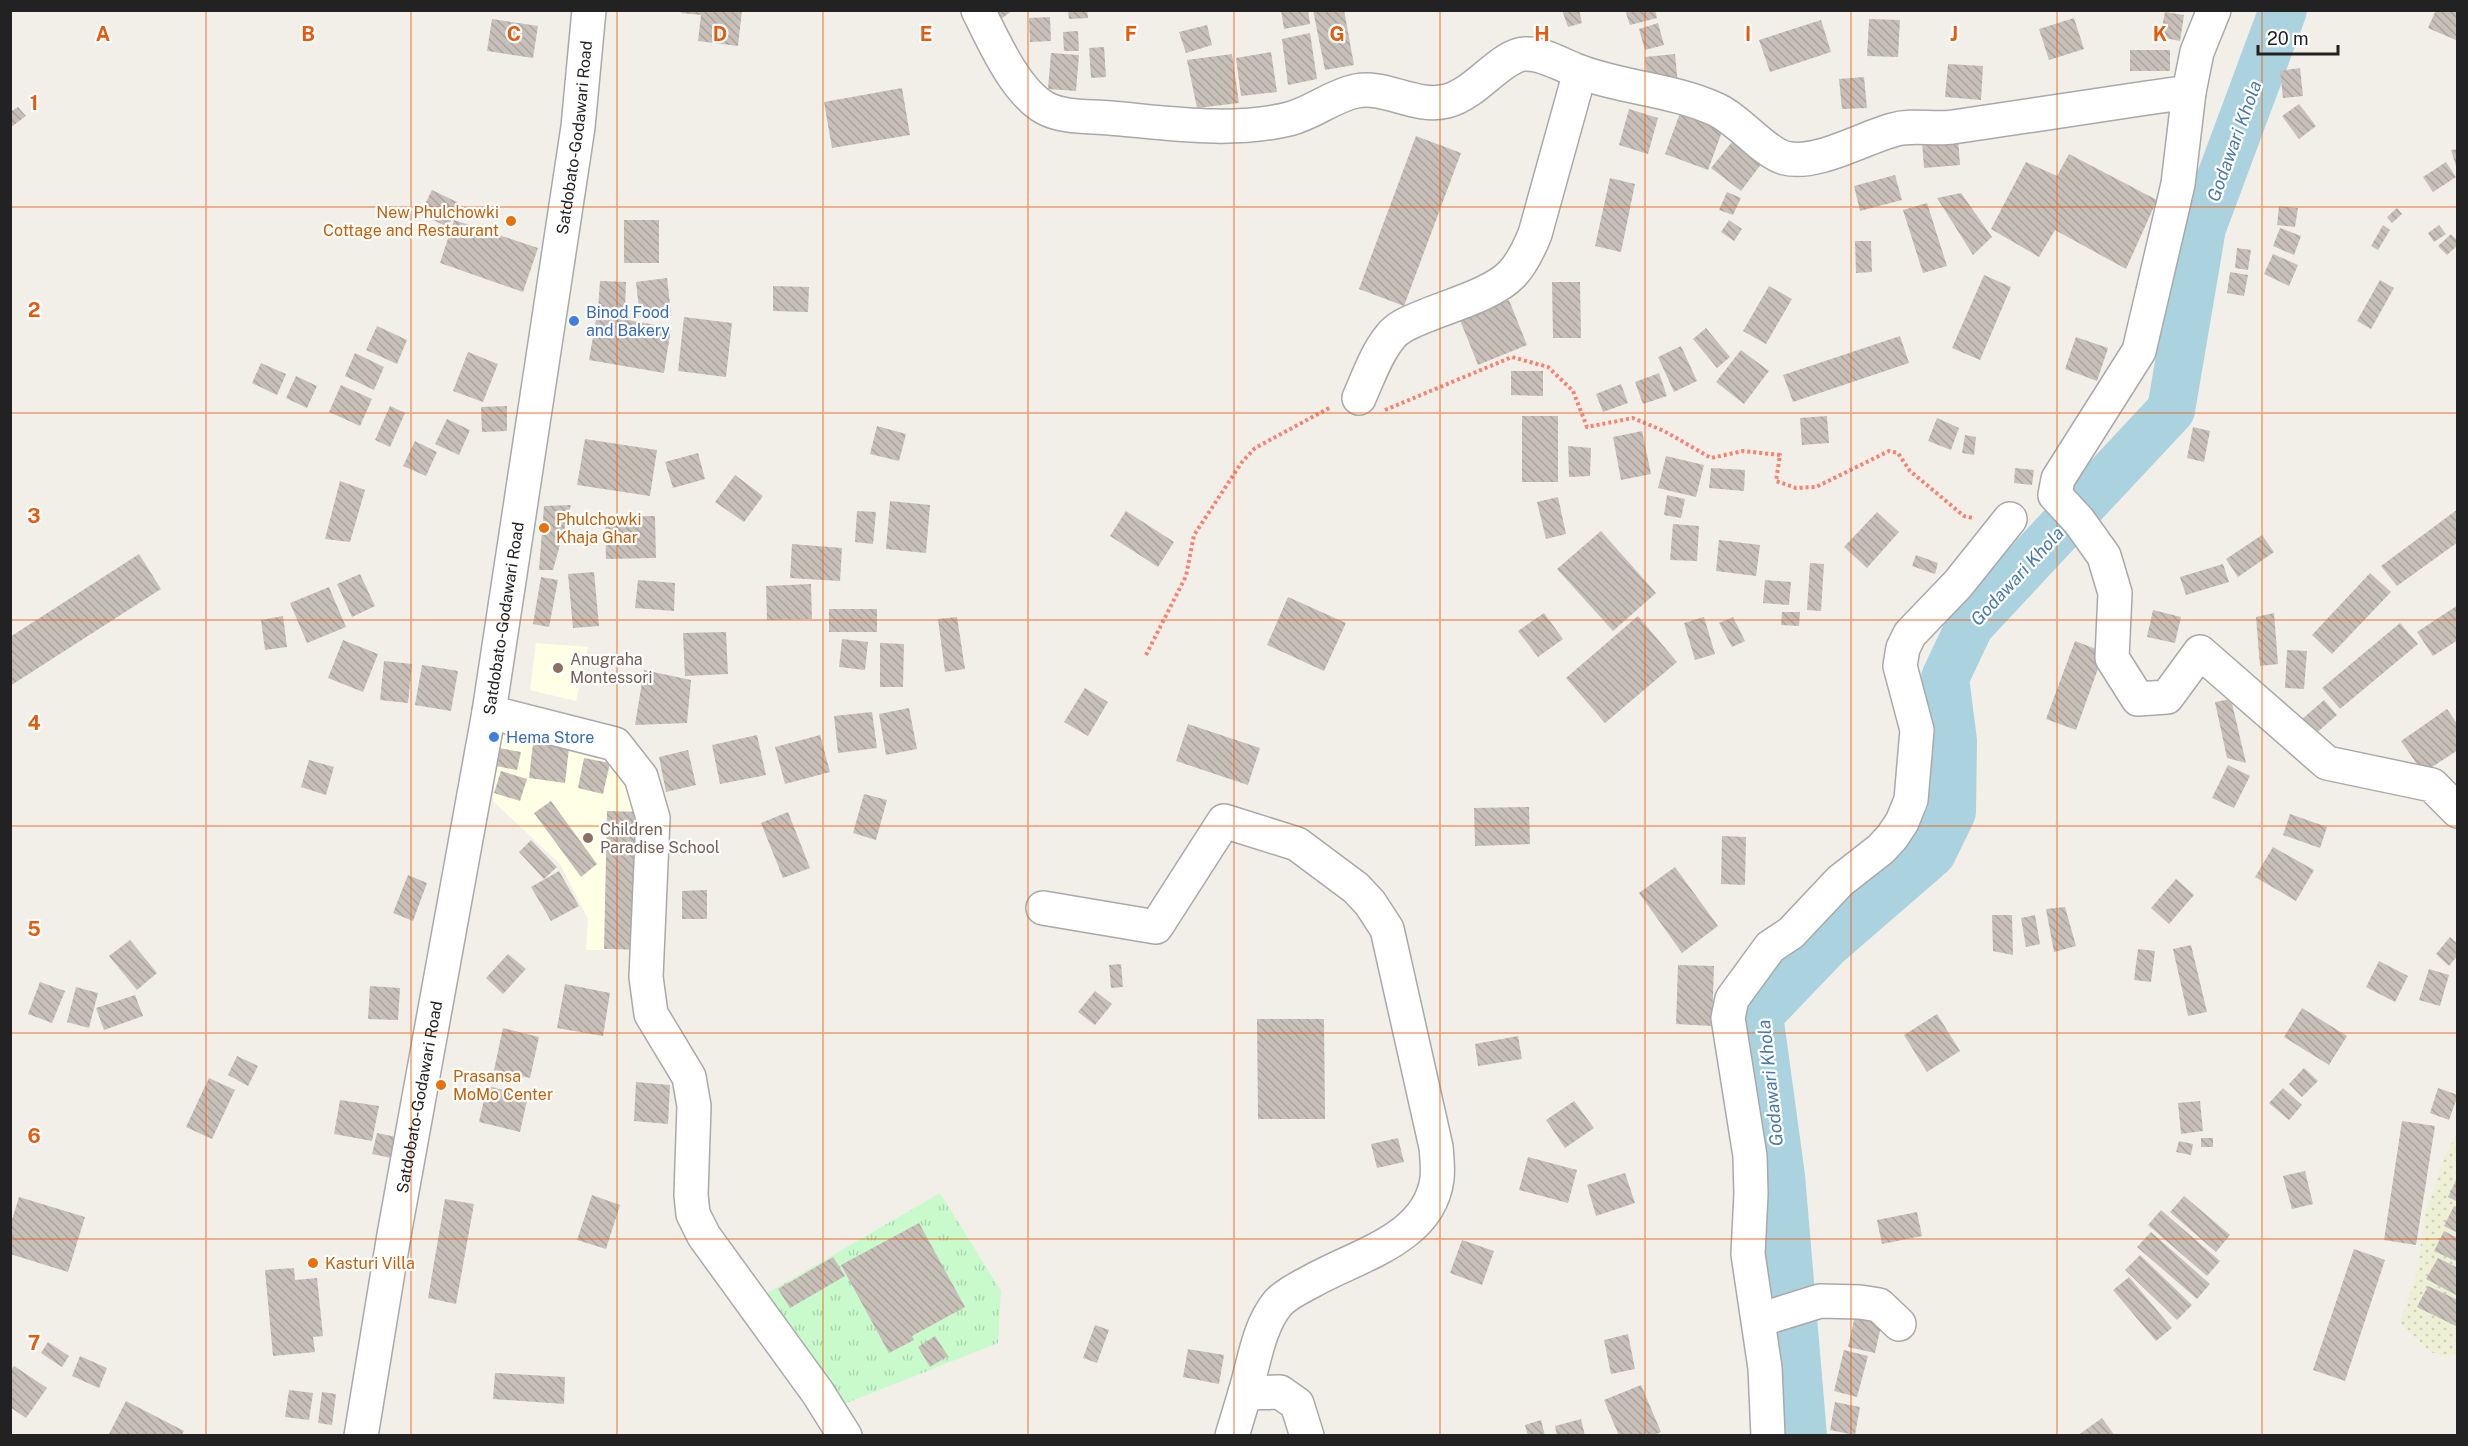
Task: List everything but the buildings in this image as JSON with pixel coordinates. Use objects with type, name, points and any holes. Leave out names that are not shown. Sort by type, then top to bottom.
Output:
[{"type":"street","name":"Satdobato-Godawari Road","points":[[360,1436],[489,712],[578,127],[589,10]]},
{"type":"street","points":[[978,10],[1004,59],[1022,86],[1047,109],[1068,114],[1182,125],[1244,125],[1286,120],[1304,115],[1343,94],[1360,90],[1378,91],[1417,102],[1446,102],[1477,86],[1513,57],[1525,53],[1544,57],[1580,72],[1716,109],[1742,125],[1772,153],[1796,160],[1819,156],[1898,128],[1947,128],[2189,92]]},
{"type":"street","points":[[2214,10],[2197,52],[2189,92],[2178,184],[2139,351],[2058,479],[2055,495],[2079,521],[2104,556],[2115,592],[2112,658],[2138,699],[2167,697],[2200,652],[2327,763],[2432,785],[2457,811]]},
{"type":"street","points":[[1359,398],[1390,336],[1417,319],[1497,286],[1512,274],[1524,258],[1535,234],[1580,72]]},
{"type":"street","points":[[1768,1436],[1765,1368],[1748,1254],[1750,1155],[1728,1018],[1732,999],[1770,947],[1791,933],[1840,881],[1881,849],[1902,822],[1911,800],[1917,730],[1900,666],[1903,648],[1910,634],[1958,584],[2010,519]]},
{"type":"street","points":[[489,712],[615,744],[641,777],[653,818],[646,977],[651,1014],[688,1077],[694,1106],[691,1195],[693,1214],[704,1236],[818,1393],[845,1436]]},
{"type":"street","points":[[1043,908],[1156,927],[1224,821],[1297,844],[1356,888],[1370,903],[1387,929],[1436,1147],[1437,1179],[1429,1205],[1418,1222],[1402,1236],[1336,1267],[1279,1301],[1267,1318],[1232,1436]]},
{"type":"street","points":[[1759,1320],[1820,1300],[1880,1305],[1899,1324]]},
{"type":"street","points":[[1245,1393],[1280,1392],[1297,1404],[1306,1436]]},
{"type":"path","points":[[1146,656],[1186,576],[1194,536],[1242,462],[1255,448],[1341,401],[1359,398],[1373,415],[1512,357],[1548,368],[1573,391],[1587,427],[1633,418],[1664,430],[1711,458],[1743,451],[1780,455],[1776,482],[1796,488],[1816,487],[1888,451],[1898,453],[1910,471],[1964,516],[1984,520],[2010,519]]},
{"type":"shaded area","name":"Anugraha Montessori","points":[[536,643],[588,647],[576,701],[530,690]]},
{"type":"shaded area","name":"Children Paradise School","points":[[501,725],[599,745],[644,812],[642,950],[586,950],[588,919],[560,864],[493,801]]},
{"type":"shaded area","points":[[2457,1133],[2457,1354],[2446,1357],[2431,1352],[2400,1323],[2417,1272],[2425,1214],[2445,1156]]},
{"type":"green space","points":[[940,1193],[1001,1291],[998,1343],[844,1404],[766,1294]]},
{"type":"waterway","name":"Godawari Khola","points":[[1803,1436],[1781,1176],[1759,1015],[1828,943],[1932,853],[1952,812],[1953,741],[1945,678],[1970,625],[2171,410],[2202,228],[2283,10]]},
{"type":"place","name":"New Phulchowki Cottage and Restaurant","points":[[511,221]]},
{"type":"place","name":"Binod Food and Bakery","points":[[574,321]]},
{"type":"place","name":"Phulchowki Khaja Ghar","points":[[544,528]]},
{"type":"place","name":"Anugraha Montessori","points":[[558,668]]},
{"type":"place","name":"Hema Store","points":[[494,737]]},
{"type":"place","name":"Children Paradise School","points":[[588,838]]},
{"type":"place","name":"Prasansa MoMo Center","points":[[441,1085]]},
{"type":"place","name":"Kasturi Villa","points":[[313,1263]]}]
